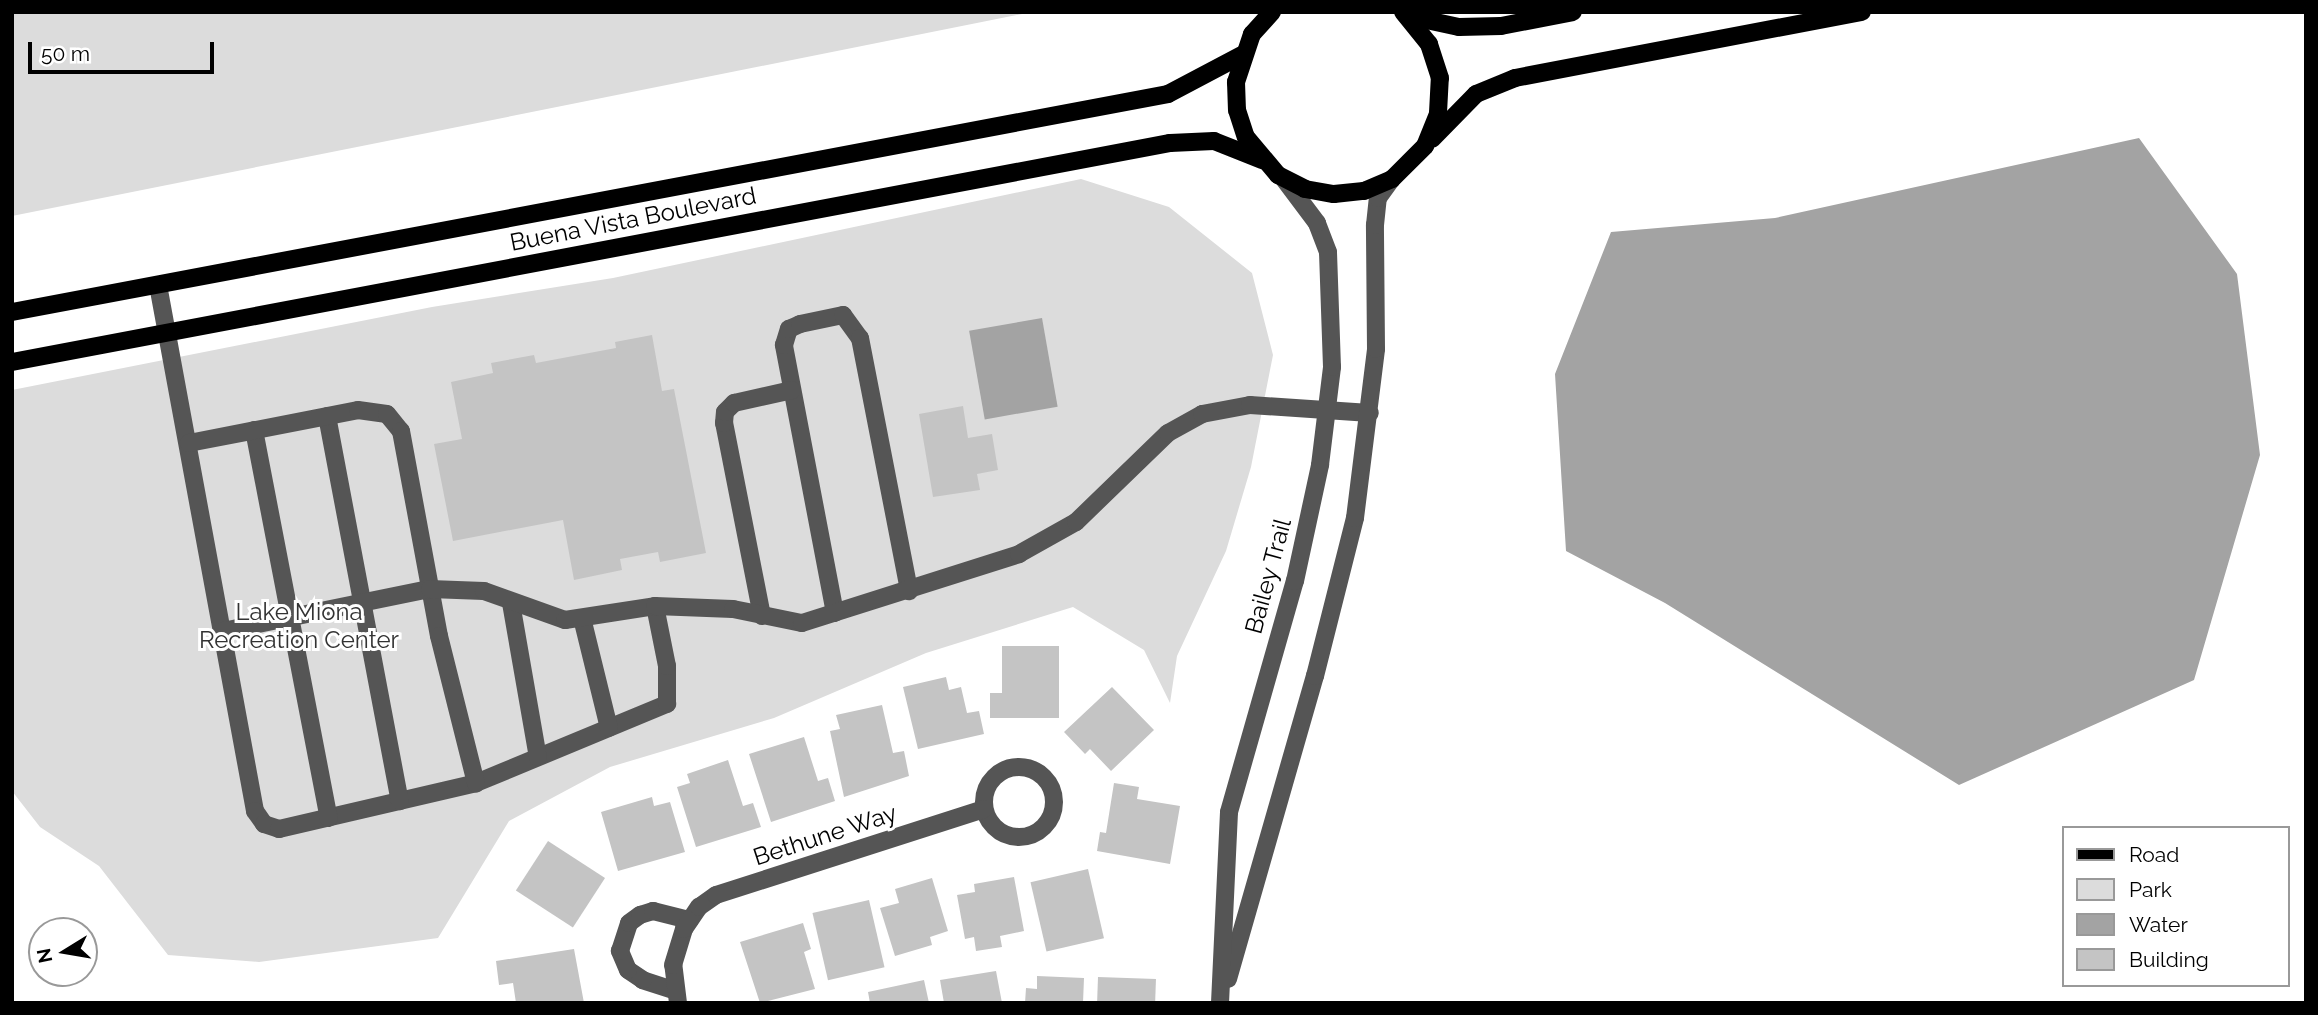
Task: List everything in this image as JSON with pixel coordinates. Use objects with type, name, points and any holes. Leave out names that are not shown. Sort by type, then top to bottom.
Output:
[{"type":"main road","name":"Buena Vista Boulevard","points":[[1406,14],[1459,27],[1502,26],[1573,12]]},
{"type":"main road","name":"Buena Vista Boulevard","points":[[1269,13],[1242,55],[1236,82],[1237,110],[1246,137],[1262,160],[1278,175],[1305,189],[1334,194],[1364,191],[1392,179],[1476,94],[1516,78],[1862,12]]},
{"type":"main road","name":"Buena Vista Boulevard","points":[[1406,14],[1429,44],[1440,78],[1438,113],[1425,146]]},
{"type":"main road","name":"Buena Vista Boulevard","points":[[12,312],[1168,94],[1242,55]]},
{"type":"main road","name":"Buena Vista Boulevard","points":[[12,362],[1170,143],[1214,141],[1262,160]]},
{"type":"street","name":"Bailey Trail","points":[[1221,1003],[1229,812],[1295,581],[1332,367],[1328,252],[1311,214],[1293,186],[1278,175]]},
{"type":"street","name":"Bailey Trail","points":[[1221,1003],[1339,590],[1370,413],[1376,349],[1375,225],[1378,198],[1392,179]]},
{"type":"street","points":[[158,285],[255,811],[264,824],[279,829],[476,783],[667,704],[667,666],[655,606]]},
{"type":"street","points":[[835,613],[784,345],[789,329],[843,315],[860,338],[909,591]]},
{"type":"street","points":[[762,616],[724,423],[725,412],[734,403],[792,390]]},
{"type":"street","points":[[223,631],[430,589],[484,591],[510,603],[565,620],[655,606],[733,609],[802,622],[909,591],[1019,554],[1076,522],[1168,433],[1202,414],[1250,405],[1370,413]]},
{"type":"street","points":[[189,443],[370,409],[387,414],[401,431],[430,589],[476,783]]},
{"type":"street","points":[[327,416],[400,801]]},
{"type":"street","points":[[254,430],[329,818]]},
{"type":"street","points":[[510,603],[538,757]]},
{"type":"street","points":[[582,618],[609,728]]},
{"type":"street","points":[[1008,768],[1037,771],[1054,797],[1045,828],[1025,838],[994,828],[984,808],[986,789],[1008,768]]},
{"type":"street","name":"Bethune Way","points":[[676,996],[673,965],[690,920],[716,895],[984,808]]},
{"type":"street","name":"Bethune Way","points":[[676,996],[628,970],[620,951],[629,923],[640,915],[653,911],[690,920]]},
{"type":"green space","points":[[12,12],[1032,12],[12,216]]},
{"type":"green space","name":"Lake Miona Recreation Center","points":[[1081,179],[1169,207],[1252,273],[1273,355],[1251,467],[1226,551],[1177,656],[1170,703],[1144,650],[1073,607],[926,653],[774,718],[610,767],[509,821],[438,938],[259,962],[168,955],[99,866],[40,827],[12,791],[12,390],[432,307],[613,278]]},
{"type":"water","points":[[2139,138],[2237,274],[2260,455],[2194,680],[1959,785],[1665,603],[1566,551],[1555,374],[1611,232],[1775,218]]},
{"type":"water","points":[[1042,318],[1058,407],[985,419],[969,331]]},
{"type":"building","points":[[652,335],[662,391],[674,389],[706,553],[660,562],[658,552],[620,559],[622,570],[574,580],[563,520],[453,541],[434,444],[462,439],[451,382],[493,373],[491,363],[534,355],[536,363],[616,348],[615,342]]},
{"type":"building","points":[[963,406],[968,438],[992,434],[998,470],[977,474],[980,490],[933,497],[919,414]]},
{"type":"building","points":[[1002,646],[1059,646],[1059,718],[990,718],[990,693],[1002,693]]},
{"type":"building","points":[[946,677],[949,690],[961,687],[967,713],[979,711],[984,734],[918,749],[903,687]]},
{"type":"building","points":[[1112,687],[1154,730],[1111,771],[1090,749],[1085,754],[1064,732]]},
{"type":"building","points":[[882,705],[893,753],[904,751],[909,776],[844,797],[830,731],[840,729],[836,715]]},
{"type":"building","points":[[804,737],[818,781],[828,778],[835,801],[771,822],[749,754]]},
{"type":"building","points":[[728,760],[743,806],[753,803],[761,827],[696,847],[677,787],[690,783],[687,774]]},
{"type":"building","points":[[1114,783],[1139,787],[1137,799],[1180,806],[1170,864],[1097,851],[1100,832],[1106,833]]},
{"type":"building","points":[[652,797],[654,806],[670,802],[685,852],[618,871],[601,812]]},
{"type":"building","points":[[548,841],[605,878],[573,928],[516,890]]},
{"type":"building","points":[[1088,869],[1104,938],[1046,951],[1031,882]]},
{"type":"building","points":[[1014,877],[1024,931],[1000,936],[1002,947],[976,951],[974,937],[965,939],[957,895],[975,892],[974,884]]},
{"type":"building","points":[[932,878],[948,931],[930,937],[932,945],[895,956],[880,908],[899,903],[895,889]]},
{"type":"building","points":[[869,900],[885,967],[828,980],[812,913]]},
{"type":"building","points":[[803,923],[811,949],[804,952],[815,989],[760,1003],[740,942]]},
{"type":"building","points":[[574,949],[584,1003],[516,1003],[513,983],[499,985],[496,961]]},
{"type":"building","points":[[996,971],[1002,1003],[944,1003],[940,980]]},
{"type":"building","points":[[1037,976],[1084,978],[1083,1003],[1025,1003],[1026,988],[1037,989]]},
{"type":"building","points":[[1098,977],[1156,979],[1155,1003],[1097,1003]]},
{"type":"building","points":[[924,980],[929,1003],[870,1003],[868,992]]}]
